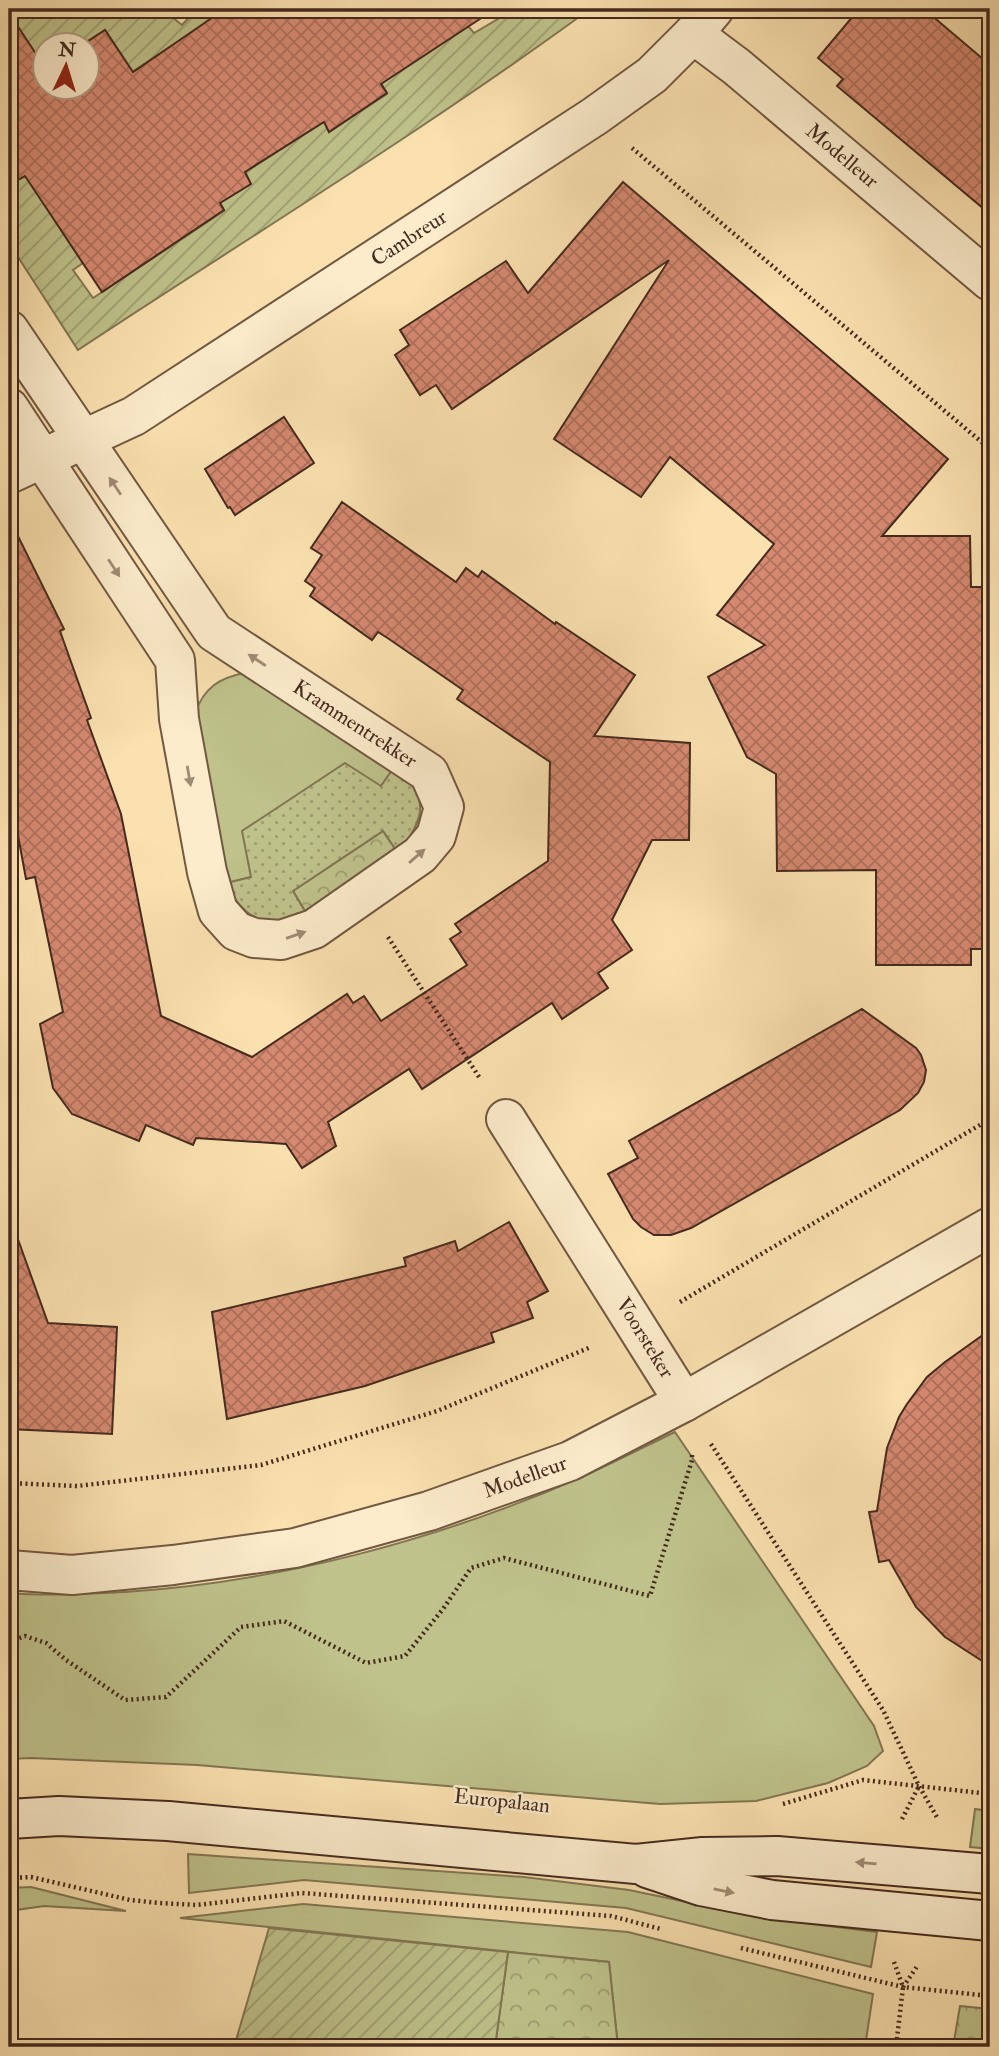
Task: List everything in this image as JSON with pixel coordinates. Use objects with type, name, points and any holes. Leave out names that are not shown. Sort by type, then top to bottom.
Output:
[{"type":"street","name":"Cambreur","points":[[26,467],[134,416],[595,116],[652,75],[703,21]]},
{"type":"street","name":"Modelleur","points":[[703,21],[737,67],[990,281]]},
{"type":"street","name":"Krammentrekker","points":[[9,330],[214,632],[429,773],[444,807],[436,836],[420,855],[314,929],[281,940],[254,938],[236,931],[218,911],[207,872],[179,719],[175,660],[26,467],[9,408]]},
{"type":"street","points":[[175,660],[214,632]]},
{"type":"street","name":"Voorsteker","points":[[506,1119],[684,1402]]},
{"type":"street","name":"Modelleur","points":[[9,1570],[72,1575],[173,1565],[295,1548],[429,1511],[570,1461],[684,1402],[990,1227]]},
{"type":"street","points":[[9,1819],[59,1816],[168,1821],[636,1864],[703,1857],[777,1856],[990,1874]]},
{"type":"street","points":[[636,1864],[701,1886],[772,1900],[990,1921]]},
{"type":"path","points":[[595,116],[990,449]]},
{"type":"path","points":[[361,896],[506,1119]]},
{"type":"path","points":[[9,1483],[77,1486],[261,1465],[437,1411],[638,1327],[990,1119]]},
{"type":"path","points":[[9,1642],[25,1636],[46,1643],[125,1700],[166,1697],[241,1627],[284,1621],[366,1663],[405,1656],[443,1609],[471,1567],[504,1558],[649,1596],[692,1460],[684,1402]]},
{"type":"path","name":"Voorsteker","points":[[684,1402],[883,1710],[919,1786]]},
{"type":"path","points":[[782,1804],[863,1780],[990,1794]]},
{"type":"path","points":[[9,1878],[31,1877],[130,1900],[159,1903],[197,1905],[302,1893],[611,1916],[664,1929]]},
{"type":"path","points":[[731,1946],[903,1987],[990,1996]]},
{"type":"path","points":[[896,2047],[903,1987]]},
{"type":"green space","points":[[9,9],[162,9],[182,25],[197,9],[239,9],[275,64],[170,47],[132,72],[105,30],[32,32],[32,49]]},
{"type":"green space","points":[[515,9],[590,9],[401,140],[78,350],[9,243],[9,172],[15,181],[26,176],[83,263],[73,270],[93,298],[224,211],[220,203],[249,185],[239,176],[327,119],[329,132],[387,94],[381,83],[468,26],[474,33]]},
{"type":"green space","points":[[244,673],[395,766],[381,786],[251,877],[227,883],[195,713],[203,697],[220,681]]},
{"type":"green space","points":[[345,763],[381,786],[395,766],[406,777],[419,798],[420,808],[419,819],[407,841],[398,853],[383,831],[293,891],[306,913],[280,922],[262,921],[254,917],[240,906],[227,883],[251,877],[242,831]]},
{"type":"green space","points":[[383,831],[398,853],[306,913],[293,891]]},
{"type":"green space","points":[[675,1432],[874,1726],[883,1751],[867,1766],[828,1783],[756,1801],[660,1804],[197,1765],[9,1759],[9,1593],[81,1594],[183,1587],[240,1579],[354,1555],[411,1540],[521,1502],[588,1474]]},
{"type":"green space","points":[[975,1809],[990,1811],[990,1849],[970,1847]]},
{"type":"green space","points":[[188,1854],[524,1877],[629,1890],[764,1918],[877,1932],[871,1967],[626,1908],[304,1880],[189,1893]]},
{"type":"green space","points":[[31,1887],[126,1911],[44,1906],[9,1911],[9,1888]]},
{"type":"green space","points":[[303,1904],[628,1932],[873,1994],[865,2047],[618,2047],[609,1962],[180,1918]]},
{"type":"green space","points":[[269,1928],[508,1952],[495,2047],[234,2047]]},
{"type":"green space","points":[[508,1952],[609,1962],[618,2047],[495,2047]]},
{"type":"green space","points":[[960,2006],[990,2009],[990,2047],[953,2047]]},
{"type":"building","points":[[225,9],[495,9],[381,84],[387,93],[329,132],[324,122],[245,172],[251,184],[220,203],[224,210],[102,292],[25,176],[9,185],[9,13],[32,48],[32,102],[102,102],[102,32],[105,30],[133,72]]},
{"type":"building","points":[[859,9],[924,9],[990,65],[990,214],[837,86],[843,79],[818,58]]},
{"type":"building","points":[[623,182],[948,459],[882,536],[970,536],[971,587],[982,587],[983,949],[971,949],[971,965],[876,965],[876,870],[777,871],[776,774],[747,757],[708,677],[765,645],[717,615],[774,544],[670,457],[641,497],[554,439],[669,260],[452,409],[436,385],[420,395],[395,355],[409,345],[400,330],[506,261],[528,293]]},
{"type":"building","points":[[284,417],[314,463],[235,515],[205,469]]},
{"type":"building","points":[[342,502],[456,582],[466,568],[478,577],[482,571],[555,624],[556,622],[635,675],[594,736],[690,743],[689,840],[652,840],[612,920],[632,950],[598,973],[608,988],[562,1019],[552,1003],[422,1089],[409,1069],[328,1122],[336,1146],[302,1168],[286,1144],[196,1138],[193,1145],[146,1125],[139,1141],[72,1114],[53,1088],[40,1024],[63,1012],[35,877],[26,879],[17,830],[9,832],[9,518],[64,629],[60,631],[91,718],[87,720],[121,814],[161,1016],[252,1057],[347,994],[353,1003],[364,996],[381,1021],[467,965],[450,939],[461,932],[455,924],[548,861],[550,762],[457,699],[463,690],[378,632],[372,640],[310,596],[315,588],[305,581],[322,555],[311,548]]},
{"type":"building","points":[[862,1009],[916,1048],[921,1055],[926,1070],[924,1082],[918,1093],[900,1110],[691,1228],[671,1235],[654,1235],[633,1219],[608,1174],[638,1158],[629,1141]]},
{"type":"building","points":[[509,1222],[548,1291],[527,1302],[533,1318],[491,1333],[494,1342],[365,1386],[227,1419],[212,1312],[406,1266],[404,1258],[455,1241],[458,1251]]},
{"type":"building","points":[[15,1231],[48,1323],[117,1327],[112,1434],[9,1429],[9,1232]]},
{"type":"building","points":[[990,1330],[990,1666],[945,1637],[916,1607],[889,1560],[879,1562],[869,1512],[877,1511],[887,1448],[907,1404],[927,1377]]}]
